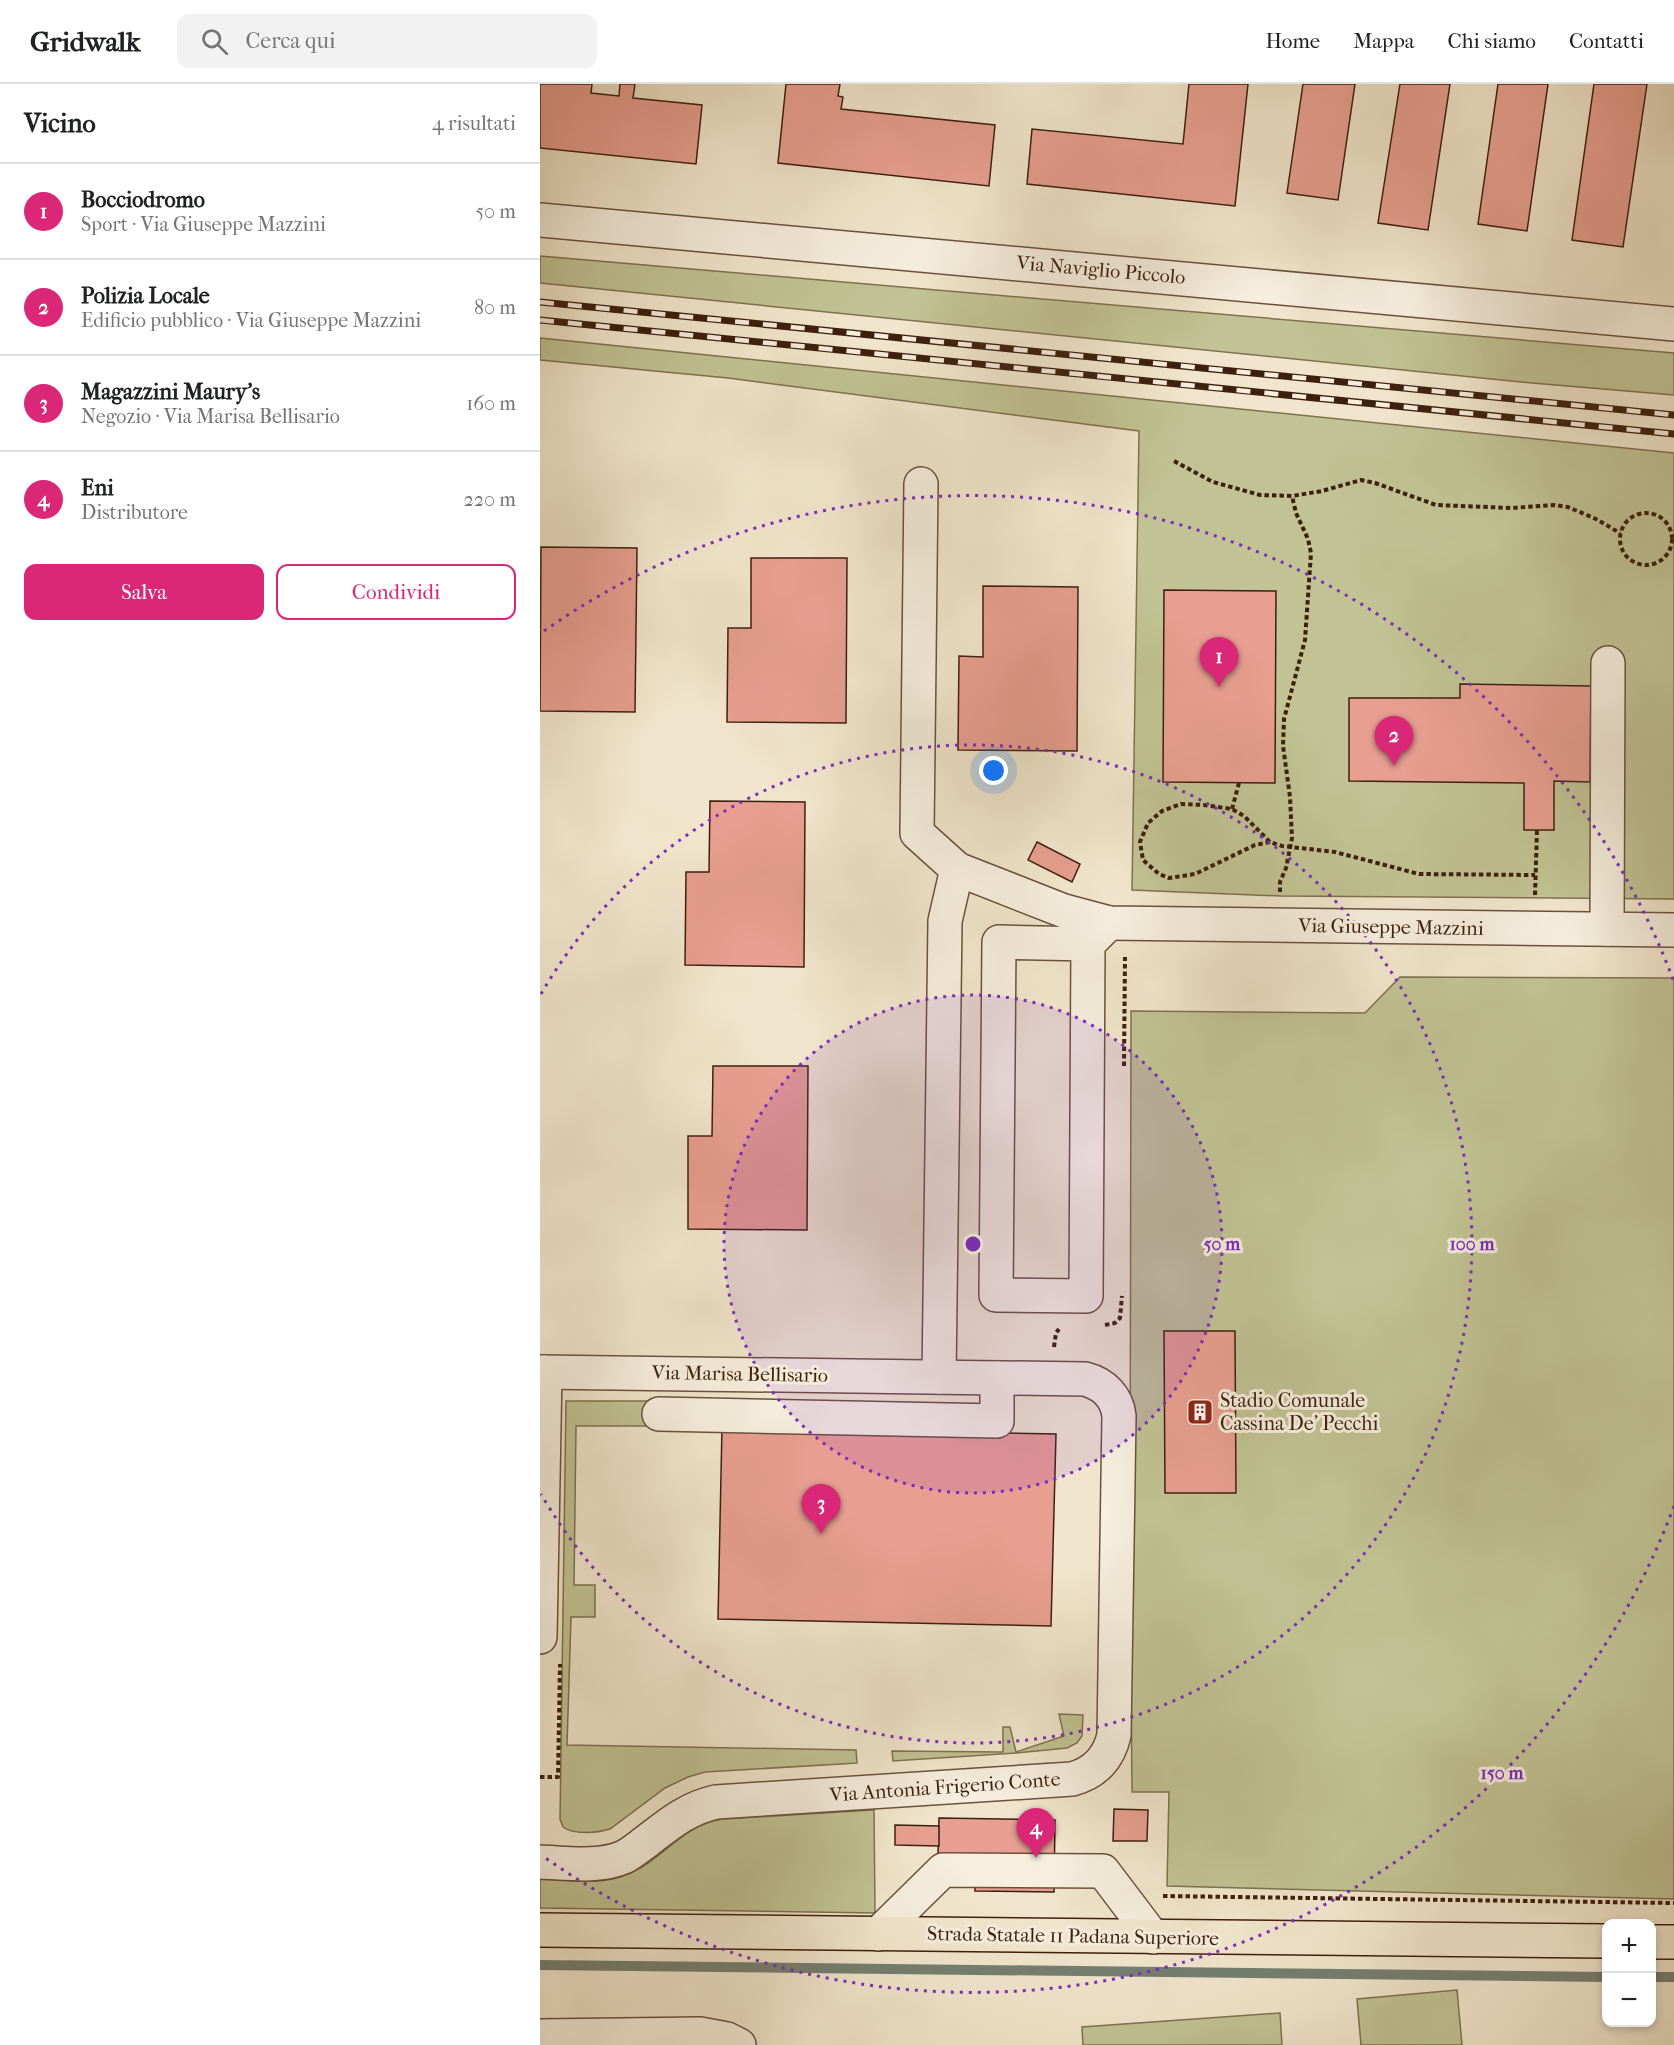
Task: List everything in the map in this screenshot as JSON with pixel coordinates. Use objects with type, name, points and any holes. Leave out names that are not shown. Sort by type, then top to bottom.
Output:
[{"type":"main road","name":"Strada Statale 11 Padana Superiore","points":[[540,1930],[1602,1941]]},
{"type":"main road","points":[[1656,1942],[1674,1942]]},
{"type":"street","name":"Via Naviglio Piccolo","points":[[540,220],[1670,320]]},
{"type":"street","points":[[921,484],[917,833],[957,869],[1064,911],[1099,933]]},
{"type":"street","points":[[1607,929],[1608,663]]},
{"type":"street","points":[[939,1377],[945,921],[957,869]]},
{"type":"street","name":"Via Giuseppe Mazzini","points":[[1099,933],[1286,925],[1674,930]]},
{"type":"street","points":[[1099,933],[1086,1296],[996,1295],[999,942],[1099,933]]},
{"type":"street","points":[[542,1372],[550,1645]]},
{"type":"street","name":"Via Marisa Bellisario","points":[[542,1372],[939,1377]]},
{"type":"street","name":"Via Antonia Frigerio Conte","points":[[540,1862],[592,1863],[616,1860],[627,1856],[681,1815],[716,1802],[1072,1779],[1092,1771],[1103,1761],[1114,1735],[1118,1410],[1114,1399],[1107,1390],[1090,1380],[939,1377]]},
{"type":"street","points":[[659,1414],[997,1421],[997,1378]]},
{"type":"street","points":[[878,1934],[943,1870],[1103,1870],[1152,1937]]},
{"type":"street","points":[[560,2039],[700,2034],[727,2039],[738,2045]]},
{"type":"path","points":[[1174,461],[1205,478],[1232,489],[1260,495],[1292,496],[1322,491],[1361,480],[1436,505],[1512,508],[1554,505],[1568,507],[1620,533]]},
{"type":"path","points":[[1286,925],[1280,888],[1290,847],[1290,796],[1283,746],[1284,720],[1305,640],[1311,553],[1292,496]]},
{"type":"path","points":[[1645,513],[1655,515],[1663,519],[1670,530],[1672,539],[1670,549],[1666,556],[1655,564],[1636,563],[1629,560],[1620,546],[1620,533],[1625,523],[1636,515],[1645,513]]},
{"type":"path","points":[[1232,809],[1239,783]]},
{"type":"path","points":[[1270,842],[1244,816],[1232,809],[1181,804],[1155,815],[1144,830],[1140,842],[1143,860],[1158,874],[1169,878],[1195,874],[1255,845],[1270,842],[1290,847],[1335,852],[1419,874],[1534,875]]},
{"type":"path","points":[[1535,929],[1534,875],[1537,830]]},
{"type":"path","points":[[540,1777],[558,1777],[550,1645]]},
{"type":"path","points":[[1120,1896],[1674,1904]]},
{"type":"green space","points":[[540,256],[1674,353],[1674,395],[1532,383],[540,283]]},
{"type":"green space","points":[[540,338],[1674,453],[1674,899],[1281,896],[1132,890],[1139,431],[728,378],[540,360]]},
{"type":"green space","points":[[1400,977],[1674,978],[1674,1899],[1167,1886],[1169,1792],[1132,1792],[1131,1011],[1365,1013]]},
{"type":"green space","points":[[566,1401],[654,1401],[654,1426],[576,1426],[574,1585],[595,1585],[595,1617],[571,1617],[567,1745],[856,1750],[857,1763],[705,1772],[665,1788],[610,1829],[586,1832],[568,1830],[563,1827],[560,1819]]},
{"type":"green space","points":[[1059,1714],[1083,1715],[1082,1736],[1077,1743],[1067,1748],[1016,1753],[893,1761],[892,1751],[1003,1752],[1003,1727],[1010,1727],[1016,1752],[1064,1736]]},
{"type":"green space","points":[[874,1810],[875,1913],[540,1908],[540,1879],[584,1881],[618,1878],[640,1868],[685,1835],[709,1822],[723,1819]]},
{"type":"green space","points":[[1457,1990],[1462,2045],[1361,2045],[1357,1999]]},
{"type":"green space","points":[[1280,2013],[1282,2045],[1083,2045],[1082,2027]]},
{"type":"building","points":[[540,84],[592,84],[591,93],[619,96],[620,84],[635,84],[633,98],[702,105],[696,164],[540,148]]},
{"type":"building","points":[[786,84],[840,84],[838,96],[843,97],[841,109],[995,125],[989,186],[778,163]]},
{"type":"building","points":[[1189,84],[1248,84],[1235,206],[1027,184],[1032,129],[1183,144]]},
{"type":"building","points":[[1303,84],[1355,84],[1338,200],[1287,193]]},
{"type":"building","points":[[1400,84],[1450,84],[1428,230],[1378,223]]},
{"type":"building","points":[[1498,84],[1548,84],[1527,231],[1478,224]]},
{"type":"building","points":[[1594,84],[1647,84],[1623,247],[1572,240]]},
{"type":"building","points":[[541,547],[637,548],[635,712],[540,711]]},
{"type":"building","points":[[751,558],[847,558],[846,723],[727,722],[728,628],[751,628]]},
{"type":"building","points":[[983,586],[1078,587],[1077,751],[958,750],[959,656],[983,657]]},
{"type":"building","points":[[1164,590],[1276,591],[1275,783],[1163,782]]},
{"type":"building","points":[[1460,684],[1591,686],[1590,782],[1554,781],[1554,830],[1524,830],[1524,783],[1349,781],[1349,698],[1460,698]]},
{"type":"building","points":[[710,801],[805,802],[804,967],[685,965],[686,872],[709,872]]},
{"type":"building","points":[[1037,842],[1080,864],[1072,882],[1028,860]]},
{"type":"building","points":[[713,1066],[808,1066],[807,1230],[688,1229],[688,1136],[712,1136]]},
{"type":"building","name":"Stadio Comunale Cassina De' Pecchi","points":[[1164,1331],[1235,1331],[1236,1493],[1165,1493]]},
{"type":"building","points":[[722,1427],[1056,1434],[1051,1626],[718,1619]]},
{"type":"building","points":[[1114,1809],[1148,1810],[1147,1841],[1113,1841]]},
{"type":"building","points":[[939,1818],[1055,1820],[1054,1892],[975,1891],[975,1856],[938,1855]]},
{"type":"building","points":[[895,1825],[939,1826],[939,1846],[895,1845]]},
{"type":"waterway","points":[[540,1965],[1602,1977]]},
{"type":"waterway","points":[[1656,1977],[1674,1977]]},
{"type":"railway","points":[[540,302],[1674,415]]},
{"type":"railway","points":[[540,320],[1674,434]]},
{"type":"place","name":"Bocciodromo","points":[[1219,687]]},
{"type":"place","name":"Polizia Locale","points":[[1394,766]]},
{"type":"place","name":"Stadio Comunale Cassina De' Pecchi","points":[[1200,1412]]},
{"type":"place","name":"Magazzini Maury's","points":[[821,1534]]},
{"type":"place","name":"Eni","points":[[1036,1858]]}]
